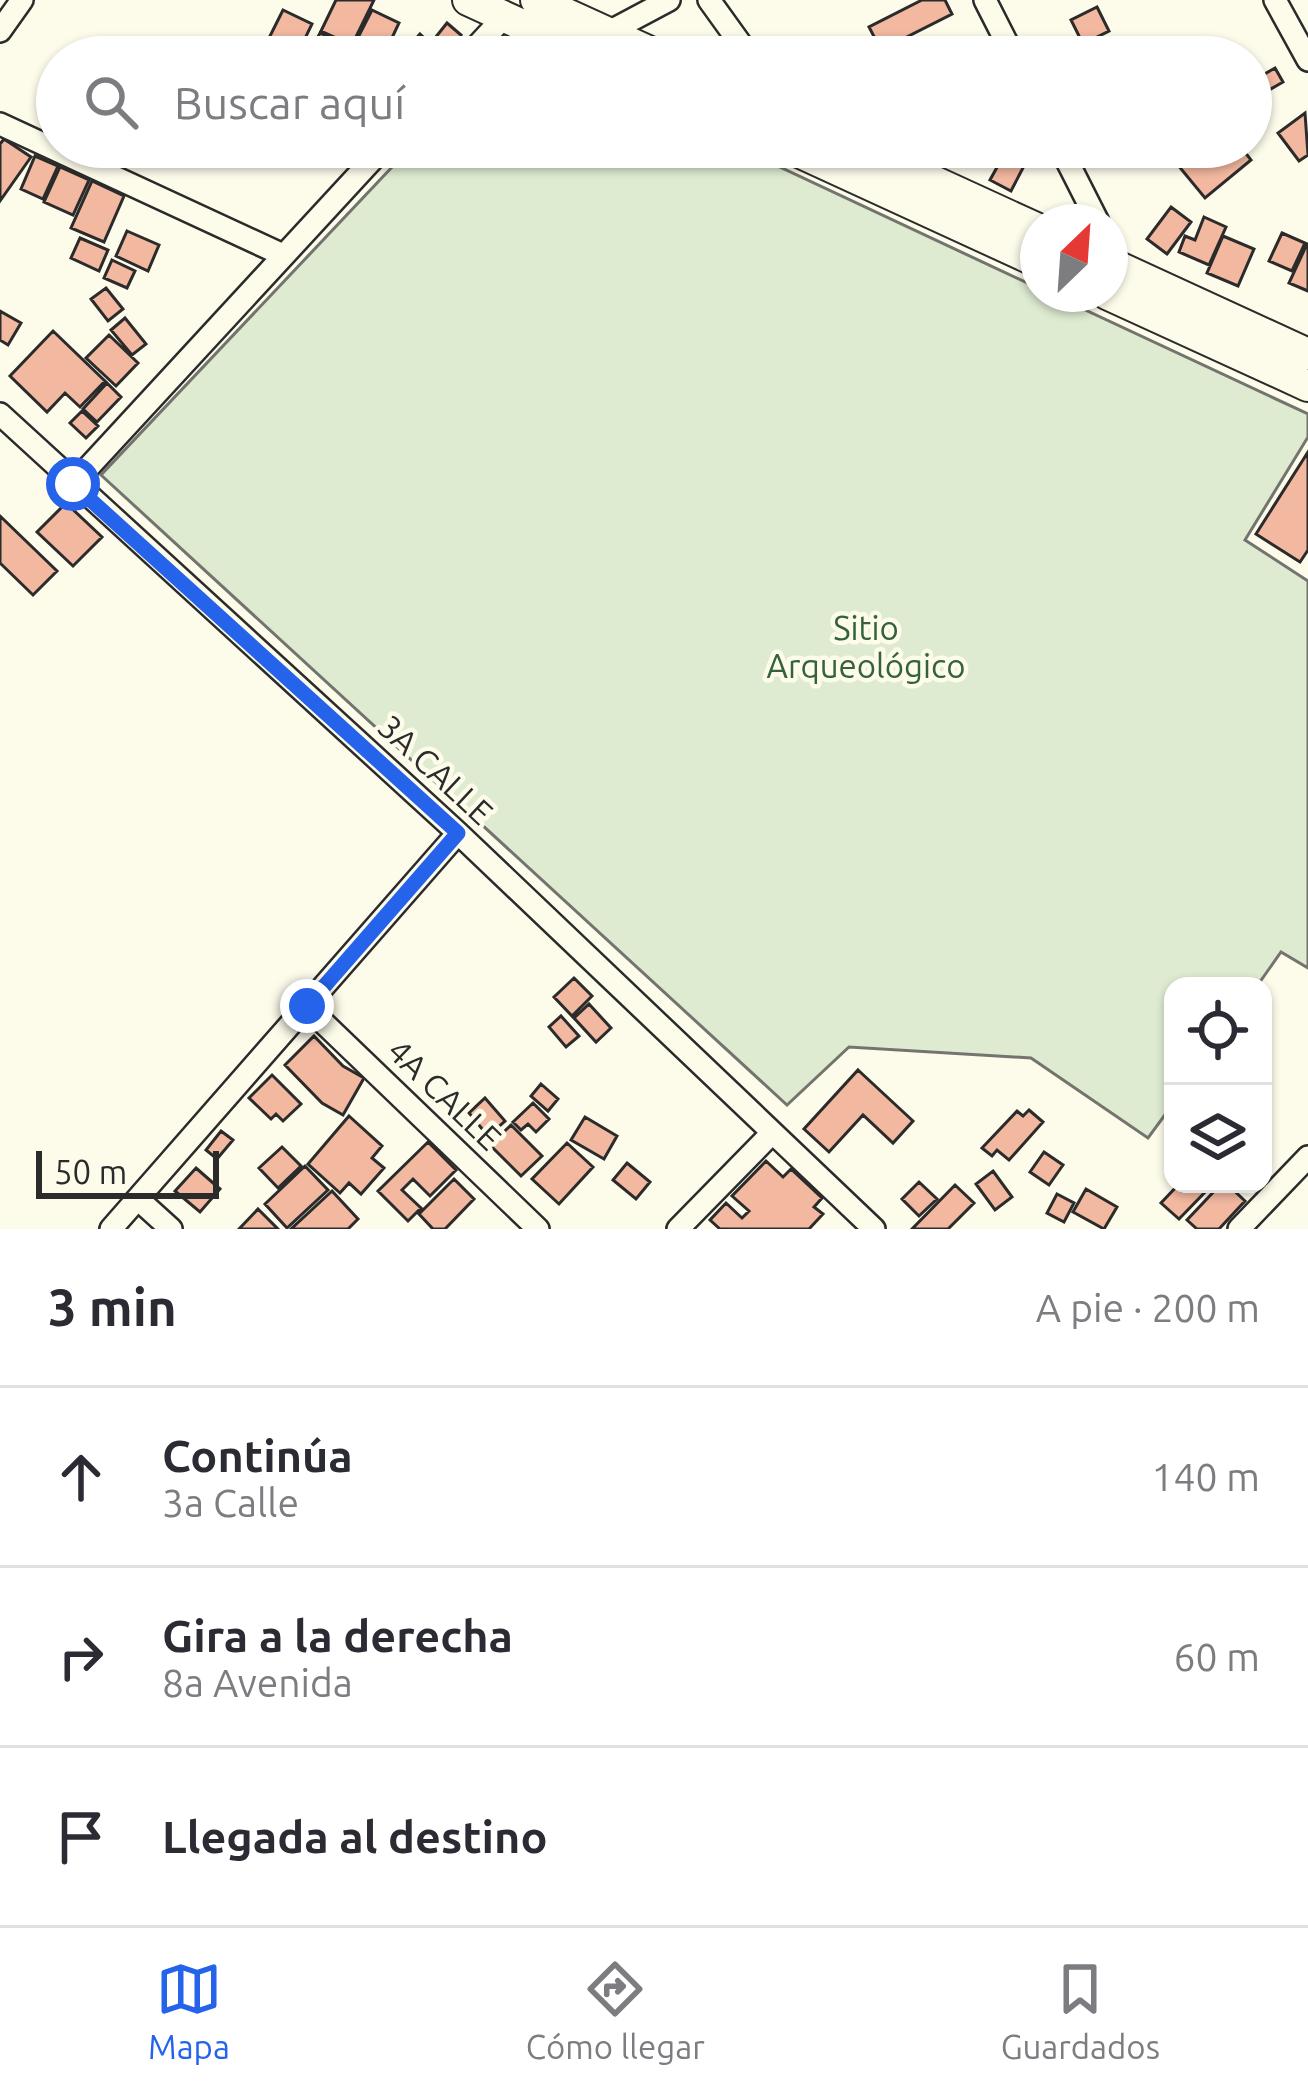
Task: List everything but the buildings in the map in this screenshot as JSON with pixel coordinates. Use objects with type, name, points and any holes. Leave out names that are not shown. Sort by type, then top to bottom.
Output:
[{"type":"main road","points":[[468,0],[504,17],[569,36]]},
{"type":"main road","points":[[536,0],[587,36]]},
{"type":"main road","points":[[834,168],[1020,254]]},
{"type":"main road","points":[[904,168],[1020,222]]},
{"type":"main road","points":[[1128,280],[1308,354]]},
{"type":"main road","points":[[1128,282],[1308,386]]},
{"type":"street","points":[[0,32],[22,0]]},
{"type":"street","points":[[614,36],[669,0]]},
{"type":"street","points":[[709,0],[735,36]]},
{"type":"street","points":[[985,0],[1003,36]]},
{"type":"street","points":[[1275,0],[1308,60]]},
{"type":"street","points":[[486,36],[504,17]]},
{"type":"street","points":[[0,124],[36,141]]},
{"type":"street","points":[[95,168],[283,255]]},
{"type":"street","points":[[73,484],[364,168]]},
{"type":"street","points":[[1071,168],[1089,204]]},
{"type":"street","name":"3A CALLE","points":[[0,414],[458,833],[874,1229]]},
{"type":"street","points":[[111,1229],[458,833]]},
{"type":"street","name":"4A CALLE","points":[[307,1006],[538,1229]]},
{"type":"street","points":[[678,1229],[771,1134]]},
{"type":"street","points":[[1239,1229],[1308,1156]]},
{"type":"street","points":[[139,1200],[171,1229]]},
{"type":"green space","name":"Sitio Arqueológico","points":[[391,168],[782,168],[1020,280],[1020,312],[1090,312],[1308,414],[1308,437],[1245,540],[1308,581],[1308,968],[1281,952],[1263,977],[1164,977],[1164,1116],[1148,1138],[1031,1058],[849,1047],[787,1105],[101,475]]},
{"type":"route","points":[[73,484],[458,833],[307,1006]]}]
